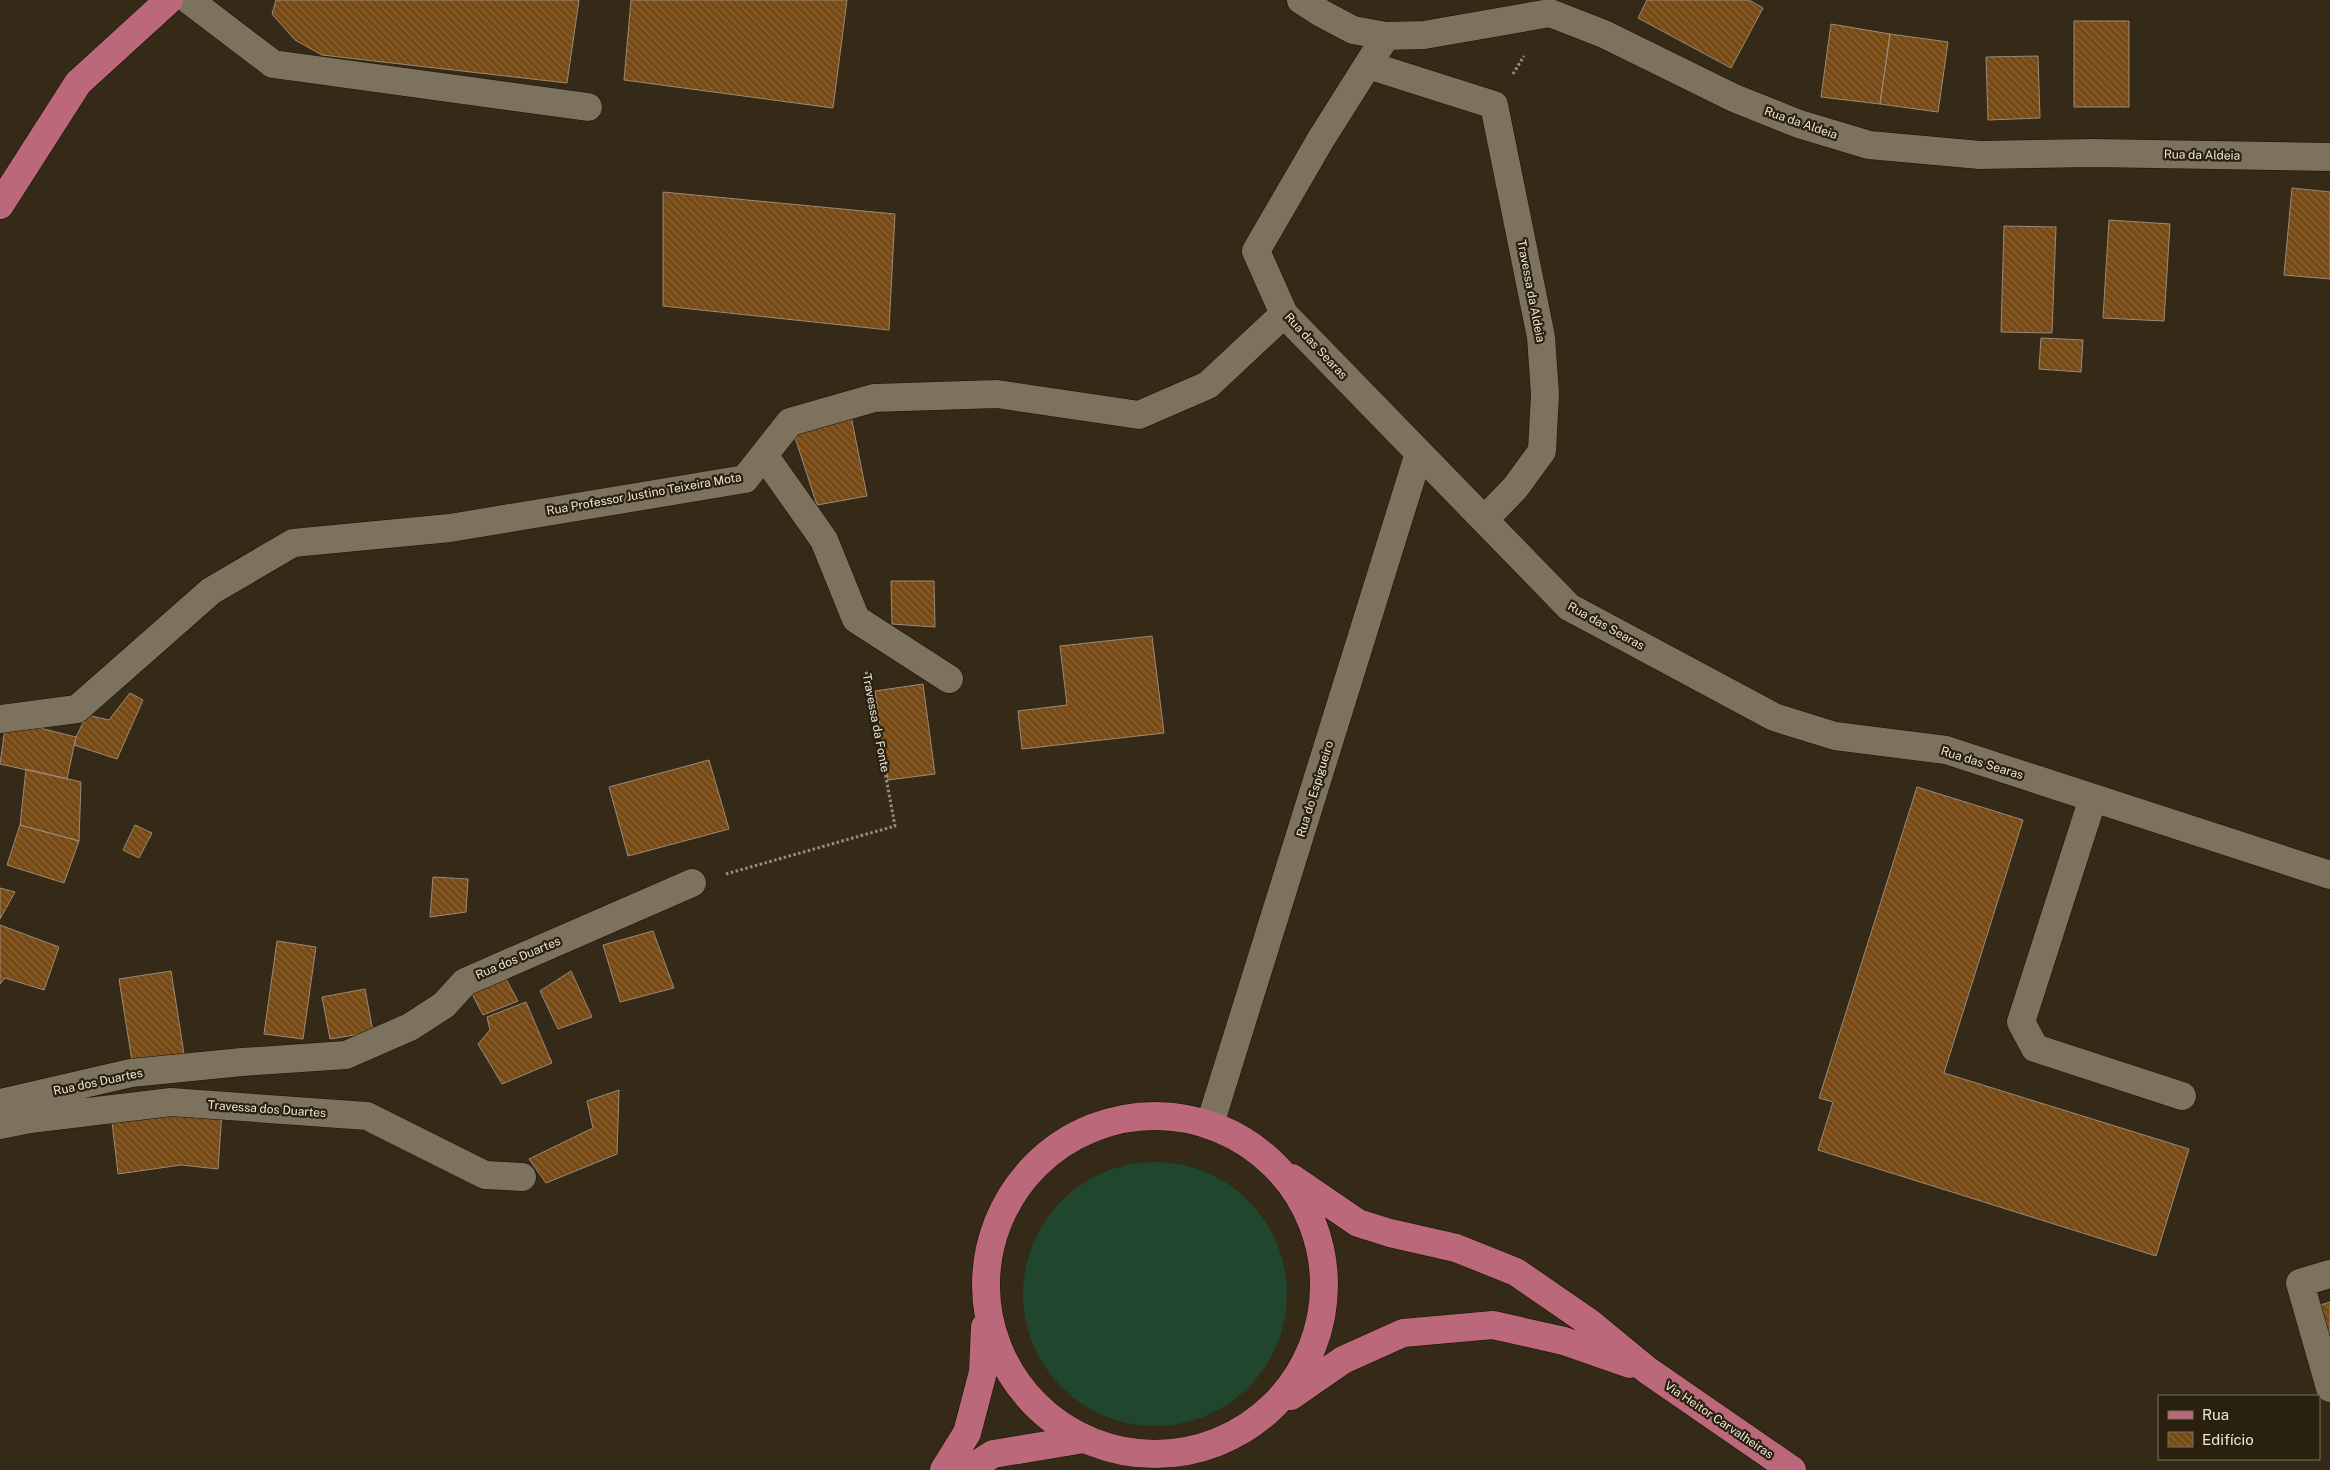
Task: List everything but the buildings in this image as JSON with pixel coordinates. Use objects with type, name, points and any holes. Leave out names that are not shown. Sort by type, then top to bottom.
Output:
[{"type":"main road","points":[[0,205],[78,82],[169,0]]},
{"type":"main road","name":"Via Heitor Carvalheiras","points":[[944,1470],[967,1433],[983,1372],[989,1248],[1010,1195],[1048,1152],[1097,1125],[1154,1114],[1210,1124],[1250,1143],[1283,1172],[1358,1223],[1390,1233],[1456,1248],[1516,1272],[1590,1323],[1647,1370],[1792,1470]]},
{"type":"main road","name":"Via Heitor Carvalheiras","points":[[1265,1414],[1300,1373],[1321,1324],[1325,1270],[1311,1218],[1283,1172]]},
{"type":"main road","name":"Via Heitor Carvalheiras","points":[[986,1305],[1002,1360],[1036,1406],[1084,1439],[1130,1453],[1178,1453],[1224,1440],[1343,1360],[1403,1333],[1493,1325],[1564,1342],[1647,1370]]},
{"type":"main road","name":"Via Heitor Carvalheiras","points":[[968,1470],[992,1454],[1084,1439]]},
{"type":"street","points":[[189,0],[273,64],[588,107]]},
{"type":"street","points":[[1301,0],[1321,14],[1352,30],[1386,36],[1424,35],[1550,13]]},
{"type":"street","name":"Rua da Aldeia","points":[[1550,13],[1604,34],[1734,98],[1799,124],[1869,145],[1980,154],[2093,153],[2330,157]]},
{"type":"street","name":"Rua das Searas","points":[[1386,36],[1256,251],[1284,314],[1568,607],[1774,716],[1835,736],[1946,750],[2330,875]]},
{"type":"street","points":[[1368,65],[1494,105]]},
{"type":"street","name":"Travessa da Aldeia","points":[[1484,519],[1515,488],[1542,451],[1545,394],[1541,337],[1494,105]]},
{"type":"street","name":"Rua Professor Justino Teixeira Mota","points":[[0,719],[77,710],[211,591],[293,543],[450,528],[746,479],[790,422],[874,398],[996,394],[1138,415],[1208,385],[1284,314]]},
{"type":"street","name":"Rua do Espigueiro","points":[[1210,1124],[1419,453]]},
{"type":"street","points":[[764,455],[824,540],[856,619],[949,679]]},
{"type":"street","points":[[2093,798],[2021,1022],[2034,1048],[2182,1096]]},
{"type":"street","name":"Rua dos Duartes","points":[[0,1103],[131,1074],[242,1062],[346,1055],[410,1027],[444,1005],[465,982],[692,883]]},
{"type":"street","name":"Travessa dos Duartes","points":[[0,1125],[30,1119],[171,1102],[367,1116],[485,1175],[522,1177]]},
{"type":"street","points":[[2330,1274],[2300,1283],[2330,1388]]},
{"type":"path","points":[[1494,105],[1550,13]]},
{"type":"path","name":"Travessa da Fonte","points":[[692,883],[895,826],[856,619]]},
{"type":"green space","points":[[1168,1162],[1181,1164],[1217,1177],[1239,1192],[1257,1210],[1277,1243],[1285,1268],[1287,1294],[1285,1320],[1272,1356],[1257,1378],[1239,1396],[1217,1411],[1181,1424],[1142,1426],[1129,1424],[1093,1411],[1071,1396],[1053,1378],[1038,1356],[1025,1320],[1023,1281],[1025,1268],[1038,1232],[1053,1210],[1071,1192],[1093,1177],[1129,1164]]}]
